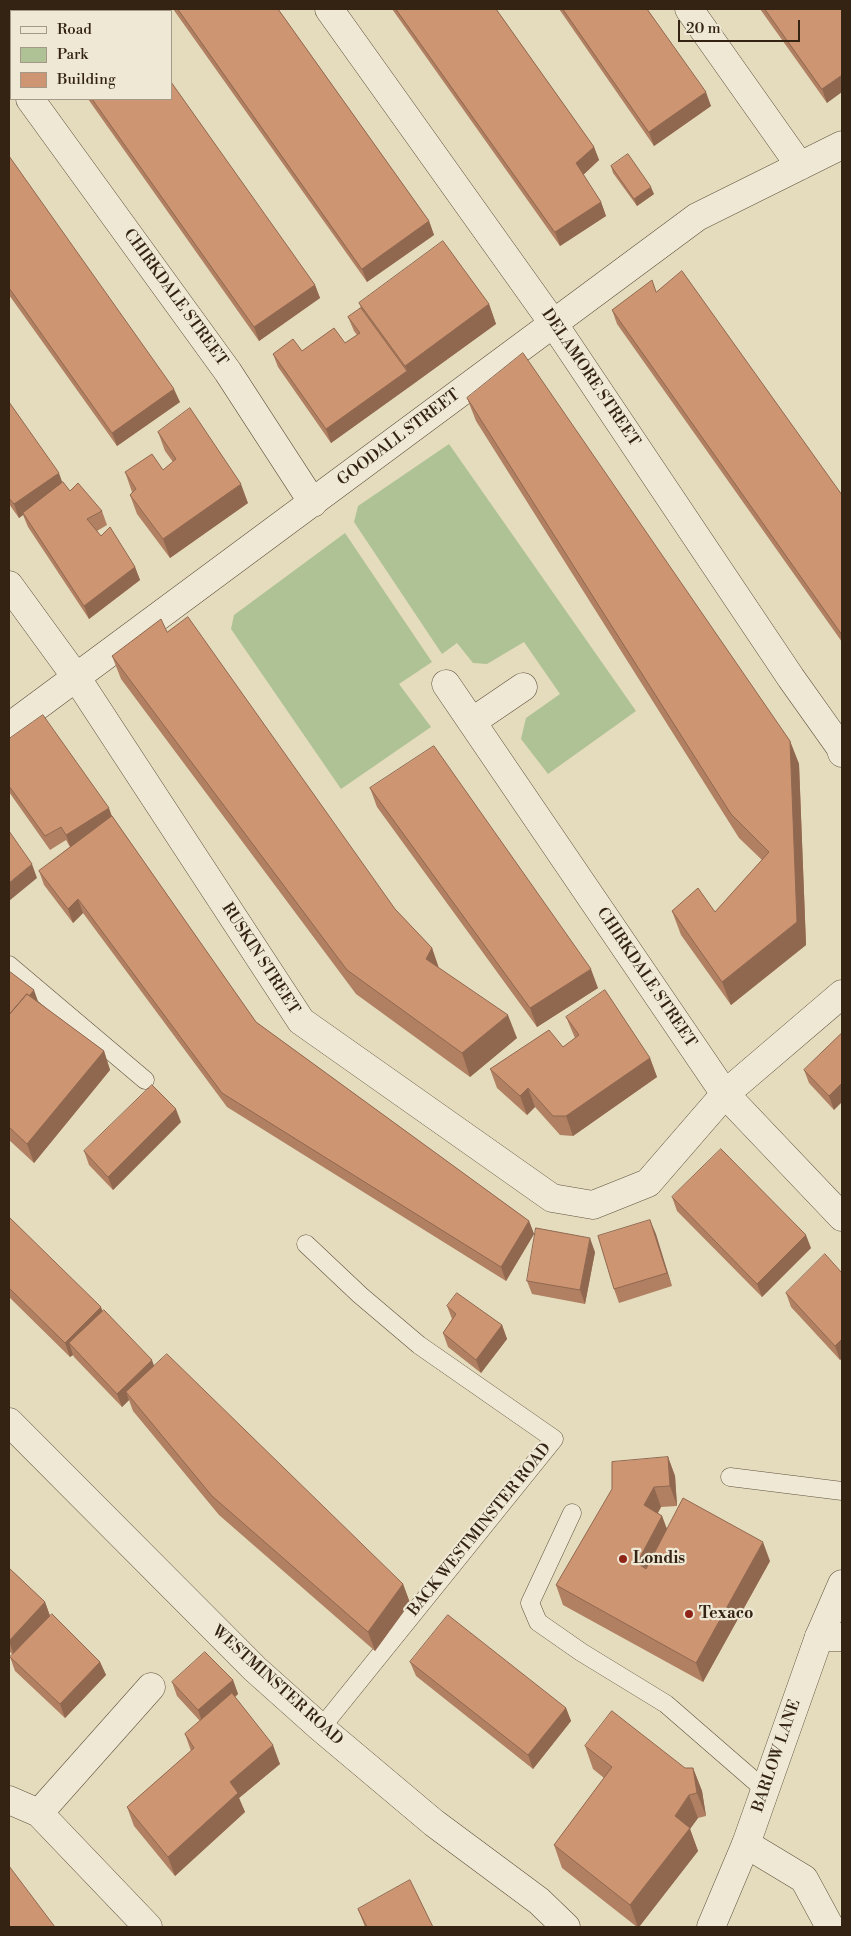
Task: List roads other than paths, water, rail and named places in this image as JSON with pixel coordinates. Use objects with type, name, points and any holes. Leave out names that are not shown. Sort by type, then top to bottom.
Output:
[{"type":"street","name":"DELAMORE STREET","points":[[329,9],[553,323],[791,678],[840,747],[842,753]]},
{"type":"street","points":[[690,9],[800,166]]},
{"type":"street","name":"CHIRKDALE STREET","points":[[31,100],[228,372],[313,502]]},
{"type":"street","name":"GOODALL STREET","points":[[9,727],[698,217],[842,145]]},
{"type":"street","name":"RUSKIN STREET","points":[[9,585],[76,677],[301,1021],[552,1198],[592,1205],[648,1183],[724,1094]]},
{"type":"street","name":"CHIRKDALE STREET","points":[[446,684],[473,721],[724,1094],[842,1216]]},
{"type":"street","points":[[473,721],[523,687]]},
{"type":"street","points":[[724,1094],[842,994]]},
{"type":"street","name":"WESTMINSTER ROAD","points":[[9,1422],[255,1669],[321,1728],[434,1823],[539,1900],[566,1927]]},
{"type":"street","name":"BARLOW LANE","points":[[711,1927],[746,1844],[764,1790],[830,1637],[842,1584]]},
{"type":"street","points":[[39,1813],[151,1687]]},
{"type":"street","points":[[9,1800],[39,1813],[148,1927]]},
{"type":"street","points":[[746,1844],[804,1879],[830,1927]]},
{"type":"lane","points":[[9,965],[145,1080]]},
{"type":"lane","name":"BACK WESTMINSTER ROAD","points":[[306,1244],[360,1295],[419,1345],[554,1439],[321,1728]]},
{"type":"lane","points":[[730,1477],[842,1491]]},
{"type":"lane","points":[[572,1513],[530,1603],[538,1622],[582,1652],[666,1704],[764,1790]]},
{"type":"place","name":"Londis","points":[[623,1559]]},
{"type":"place","name":"Texaco","points":[[689,1614]]}]
